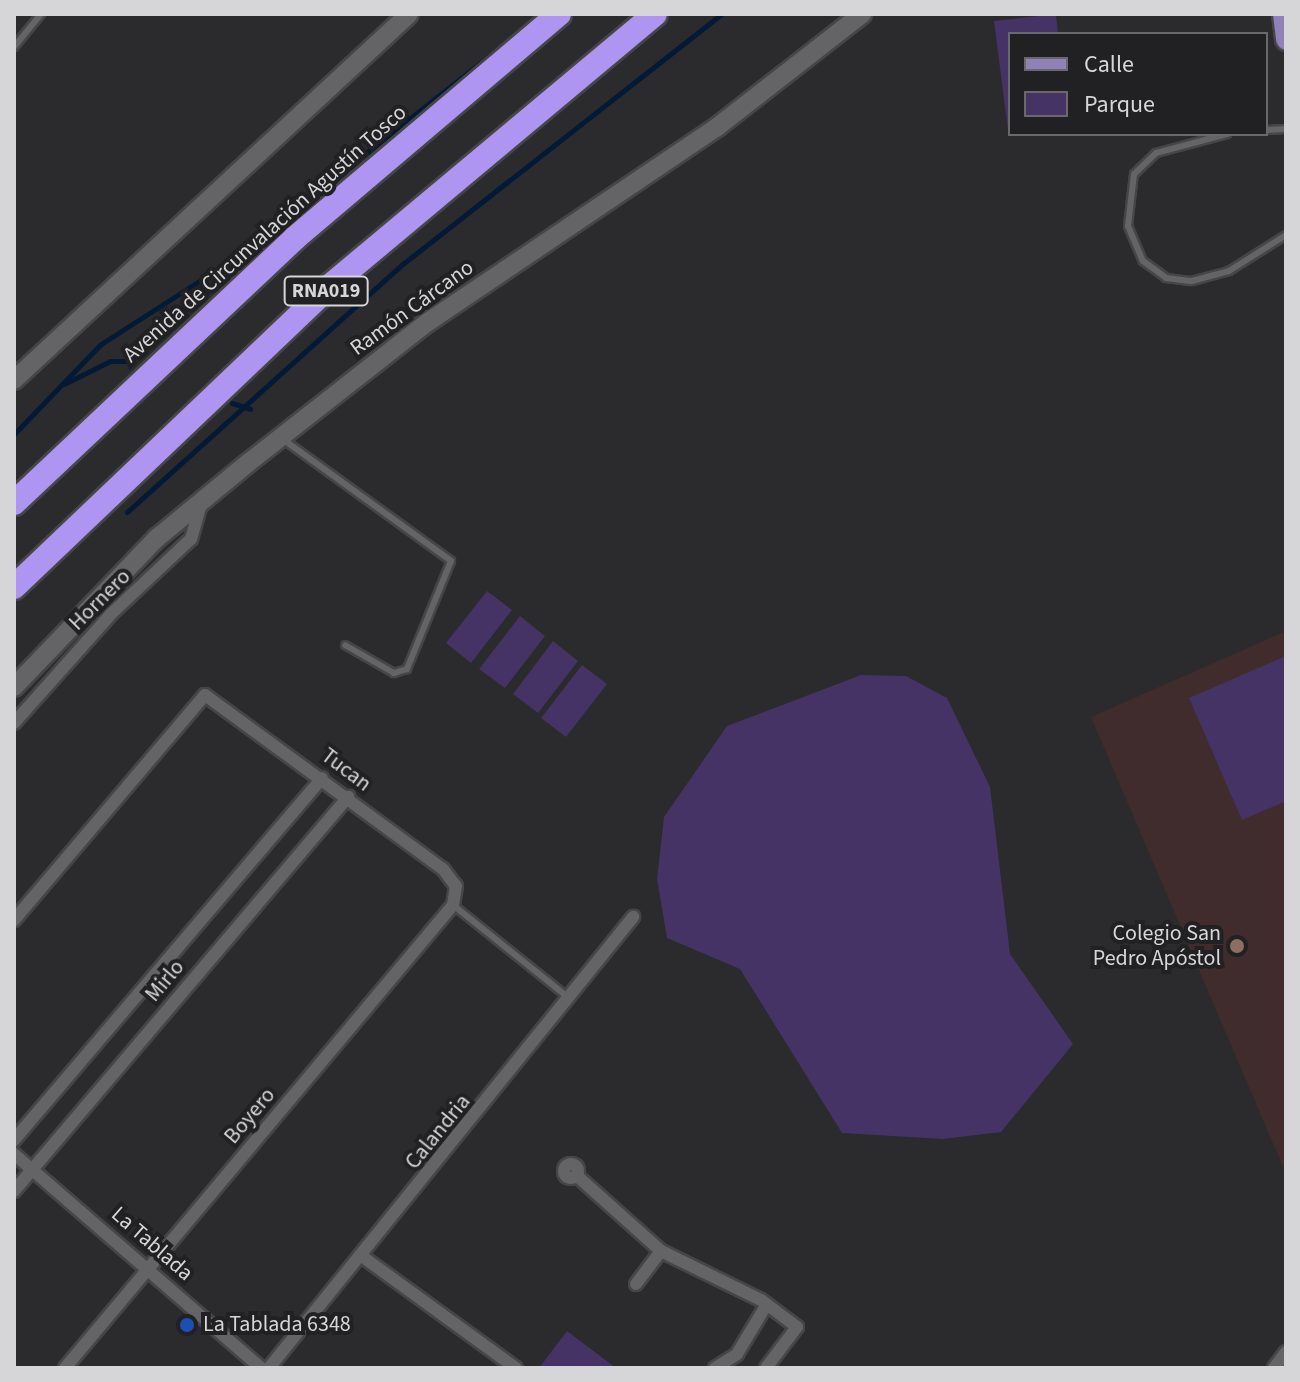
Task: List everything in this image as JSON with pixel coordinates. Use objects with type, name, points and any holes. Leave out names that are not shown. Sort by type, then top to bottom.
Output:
[{"type":"highway","name":"Avenida de Circunvalación Agustín Tosco","points":[[14,503],[295,238],[559,14]]},
{"type":"highway","name":"RNA019","points":[[14,587],[331,285],[655,14]]},
{"type":"main road","name":"Ramón Cárcano","points":[[17,683],[202,501],[281,438],[428,322],[717,127],[862,14]]},
{"type":"main road","points":[[1283,14],[1286,40]]},
{"type":"main road","points":[[14,380],[401,17]]},
{"type":"street","name":"Hornero","points":[[14,723],[111,614],[191,539],[202,501]]},
{"type":"street","name":"Tucan","points":[[14,920],[205,695],[348,797],[456,886],[453,905]]},
{"type":"street","name":"Mirlo","points":[[14,1140],[322,778]]},
{"type":"street","name":"Mirlo","points":[[14,1191],[348,797]]},
{"type":"street","name":"Boyero","points":[[65,1368],[453,905]]},
{"type":"street","name":"Calandria","points":[[269,1368],[363,1257],[633,917]]},
{"type":"street","name":"La Tablada","points":[[14,1154],[149,1266],[261,1368]]},
{"type":"street","points":[[576,1175],[661,1251],[767,1304],[797,1327],[766,1368]]},
{"type":"street","points":[[636,1284],[661,1251]]},
{"type":"street","points":[[363,1257],[516,1368]]},
{"type":"street","points":[[715,1368],[737,1354],[767,1304]]},
{"type":"street","points":[[1274,1368],[1286,1352]]},
{"type":"lane","points":[[14,47],[41,14]]},
{"type":"lane","points":[[1220,136],[1156,153],[1134,174],[1128,226],[1143,261],[1166,278],[1192,281],[1229,271],[1286,235]]},
{"type":"lane","points":[[281,438],[451,561],[407,669],[394,673],[345,645]]},
{"type":"lane","points":[[453,905],[569,998]]},
{"type":"shaded area","name":"Colegio San Pedro Apóstol","points":[[1286,631],[1286,1174],[1091,717]]},
{"type":"green space","points":[[1056,14],[1058,32],[1008,32],[1008,130],[994,21]]},
{"type":"green space","points":[[487,591],[512,610],[471,663],[446,643]]},
{"type":"green space","points":[[520,616],[545,636],[505,688],[479,669]]},
{"type":"green space","points":[[553,641],[578,661],[538,713],[513,694]]},
{"type":"green space","points":[[1286,656],[1286,801],[1242,820],[1189,698]]},
{"type":"green space","points":[[582,665],[607,684],[566,737],[541,718]]},
{"type":"green space","points":[[861,675],[906,676],[947,698],[990,787],[1010,954],[1073,1044],[1001,1132],[943,1139],[842,1133],[740,969],[667,938],[657,879],[664,817],[727,726]]},
{"type":"green space","points":[[567,1331],[616,1368],[539,1368]]},
{"type":"waterway","points":[[127,512],[404,263],[721,14]]},
{"type":"waterway","points":[[14,434],[101,344],[221,267],[522,30]]},
{"type":"waterway","points":[[64,384],[110,361],[127,361]]},
{"type":"waterway","points":[[232,403],[250,409]]},
{"type":"place","name":"Colegio San Pedro Apóstol","points":[[1237,946]]},
{"type":"place","name":"La Tablada 6348","points":[[187,1325]]}]
